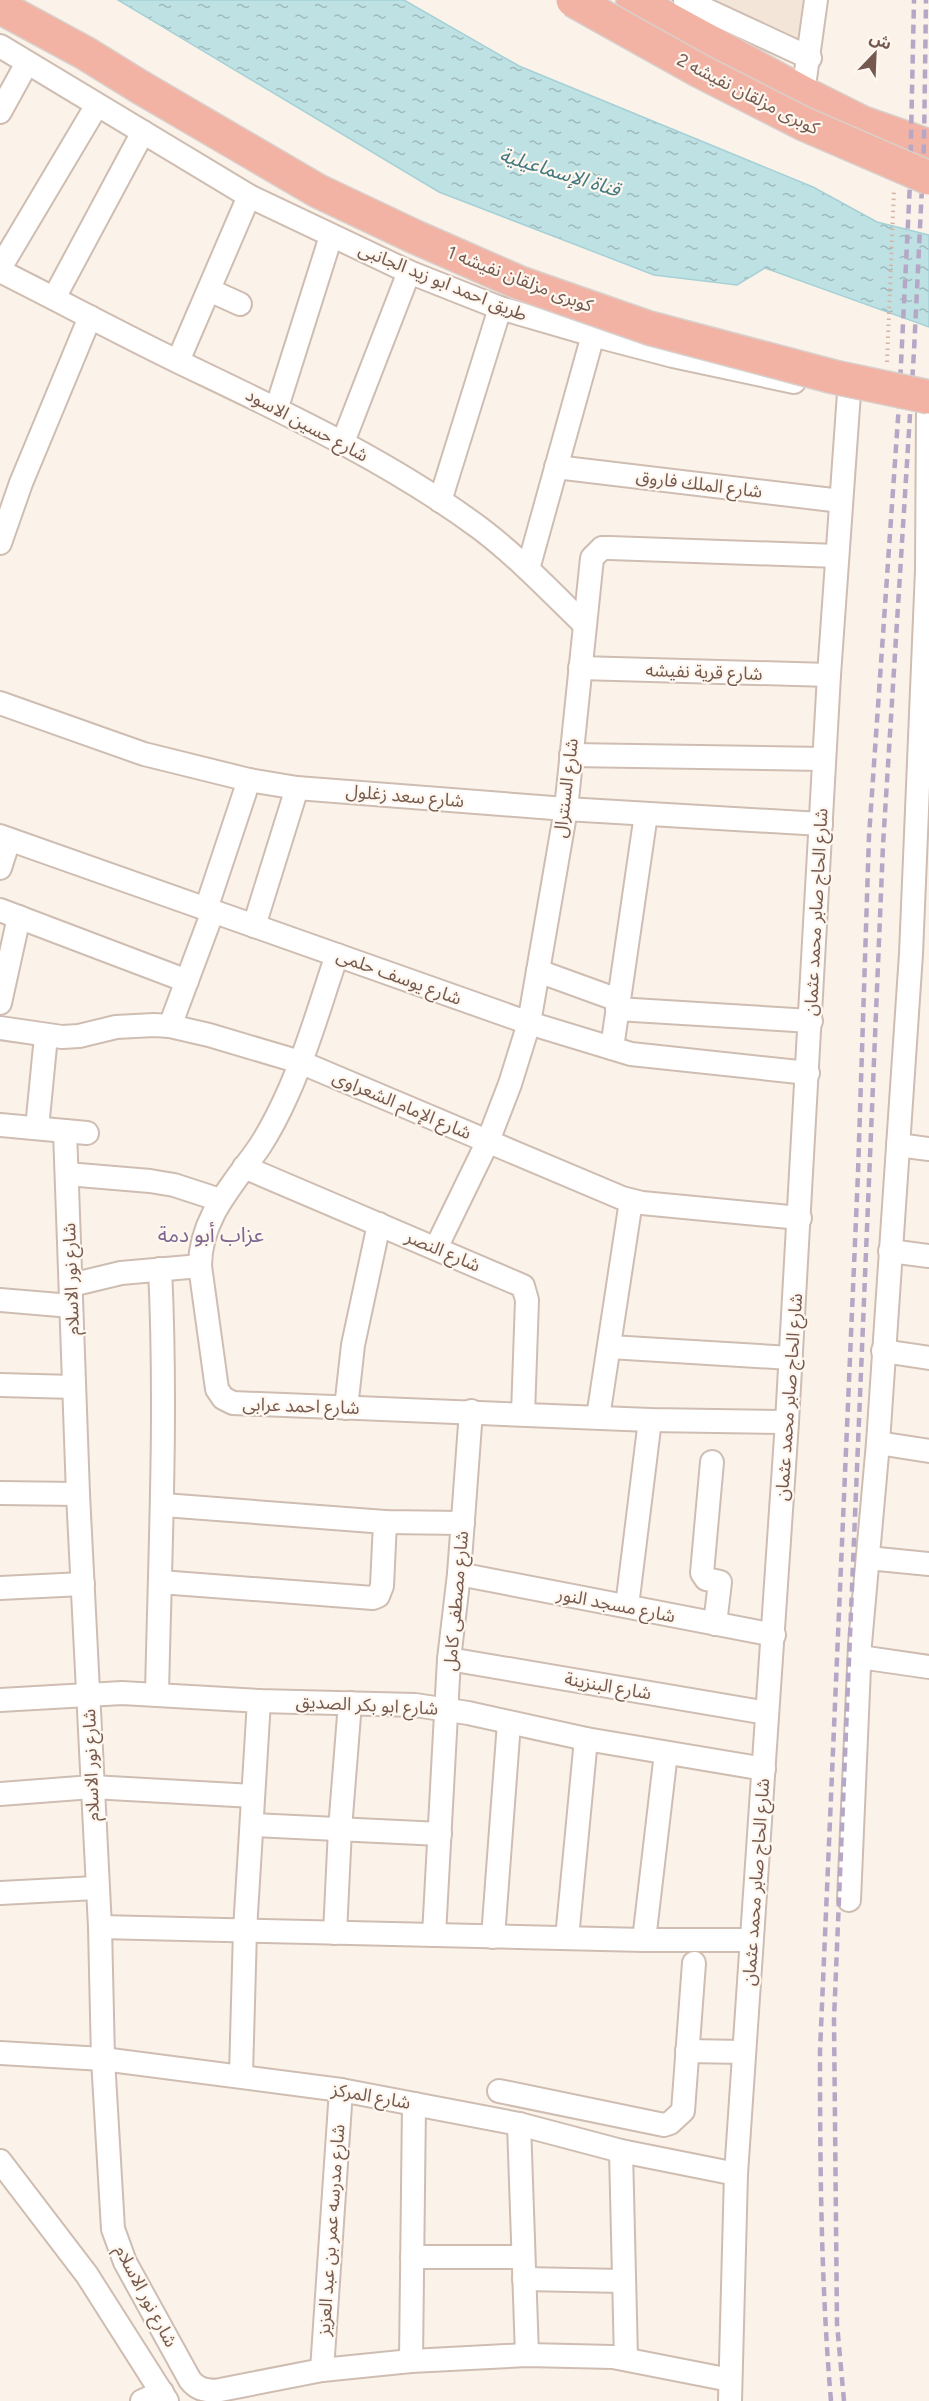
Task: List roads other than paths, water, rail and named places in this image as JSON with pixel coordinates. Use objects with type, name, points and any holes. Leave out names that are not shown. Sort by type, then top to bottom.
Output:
[{"type":"highway","name":"كوبرى مزلقان نفيشه 2","points":[[573,0],[700,71],[804,124],[929,178]]},
{"type":"highway","points":[[633,0],[863,123],[929,146]]},
{"type":"highway","name":"كوبرى مزلقان نفيشه 1","points":[[0,7],[85,53],[318,191],[520,283],[649,328],[834,377],[929,405]]},
{"type":"street","points":[[686,0],[810,58]]},
{"type":"street","points":[[804,93],[816,0]]},
{"type":"street","name":"طريق احمد ابو زيد الجانبى","points":[[0,46],[249,196],[409,272],[500,308],[673,356],[849,393],[929,405]]},
{"type":"street","points":[[0,112],[27,63]]},
{"type":"street","points":[[0,270],[97,105]]},
{"type":"street","points":[[54,298],[143,132]]},
{"type":"street","points":[[178,361],[249,196]]},
{"type":"street","points":[[277,407],[331,236]]},
{"type":"street","name":"شارع حسين الاسود","points":[[0,270],[343,442],[440,501],[483,531],[528,569],[585,625]]},
{"type":"street","points":[[343,442],[409,272]]},
{"type":"street","points":[[209,290],[240,304]]},
{"type":"street","points":[[440,501],[500,308]]},
{"type":"street","points":[[0,543],[21,483],[90,317]]},
{"type":"street","points":[[528,569],[593,335]]},
{"type":"street","name":"شارع الحاج صابر محمد عثمان","points":[[730,2390],[736,2174],[788,1422],[824,759],[849,393]]},
{"type":"street","points":[[849,1900],[860,1657],[878,1443],[911,954],[926,687],[929,405]]},
{"type":"street","name":"شارع الملك فاروق","points":[[556,467],[841,501]]},
{"type":"street","name":"شارع السنترال","points":[[436,1248],[488,1142],[510,1084],[529,1023],[566,809],[592,558],[602,548],[837,556]]},
{"type":"street","name":"شارع قرية نفيشه","points":[[580,668],[829,675]]},
{"type":"street","name":"شارع سعد زغلول","points":[[0,703],[144,754],[249,780],[297,788],[566,809],[821,824]]},
{"type":"street","points":[[571,755],[824,759]]},
{"type":"street","points":[[170,1026],[187,981],[249,780]]},
{"type":"street","points":[[254,926],[297,788]]},
{"type":"street","points":[[612,1048],[646,814]]},
{"type":"street","points":[[0,868],[4,838]]},
{"type":"street","name":"شارع يوسف حلمى","points":[[4,838],[529,1023],[631,1054],[808,1073]]},
{"type":"street","points":[[0,1003],[9,914],[187,981]]},
{"type":"street","name":"شارع احمد عرابى","points":[[337,955],[300,1062],[276,1118],[220,1200],[206,1229],[200,1251],[200,1266],[217,1389],[223,1398],[233,1403],[346,1408],[471,1411],[650,1420],[788,1422]]},
{"type":"street","points":[[538,971],[618,1005],[811,1021]]},
{"type":"street","name":"شارع الإمام الشعراوى","points":[[0,1028],[46,1036],[79,1036],[116,1027],[170,1026],[209,1035],[300,1062],[631,1201],[800,1218]]},
{"type":"street","points":[[0,1125],[37,1128],[46,1036]]},
{"type":"street","name":"شارع نور الاسلام","points":[[37,1128],[76,1132],[67,1174],[74,1387],[96,1888],[100,1927],[103,2059],[113,2229],[125,2262],[195,2387],[204,2391],[215,2391],[322,2370]]},
{"type":"street","points":[[898,1145],[929,1149]]},
{"type":"street","name":"شارع النصر","points":[[244,1167],[517,1282],[526,1292],[523,1414]]},
{"type":"street","points":[[67,1174],[166,1184],[220,1200]]},
{"type":"street","points":[[598,1417],[631,1201]]},
{"type":"street","points":[[346,1408],[353,1345],[379,1224]]},
{"type":"street","points":[[890,1251],[929,1256]]},
{"type":"street","points":[[0,1300],[71,1295],[122,1274],[200,1266]]},
{"type":"street","points":[[157,1694],[164,1504],[163,1328],[160,1269]]},
{"type":"street","points":[[610,1347],[791,1358]]},
{"type":"street","points":[[883,1352],[929,1358]]},
{"type":"street","points":[[0,1385],[74,1387]]},
{"type":"street","name":"شارع مصطفى كامل","points":[[434,1935],[449,1659],[459,1574],[471,1411]]},
{"type":"street","points":[[627,1606],[650,1420]]},
{"type":"street","points":[[878,1443],[929,1451]]},
{"type":"street","points":[[712,1462],[702,1574],[706,1579],[720,1582],[715,1624]]},
{"type":"street","points":[[0,1493],[78,1494]]},
{"type":"street","points":[[164,1504],[385,1522],[463,1523]]},
{"type":"street","points":[[160,1582],[373,1598],[378,1596],[382,1586],[385,1522]]},
{"type":"street","points":[[868,1558],[929,1564]]},
{"type":"street","name":"شارع مسجد النور","points":[[459,1574],[774,1635]]},
{"type":"street","points":[[0,1588],[83,1584]]},
{"type":"street","points":[[860,1657],[929,1667]]},
{"type":"street","name":"شارع البنزينة","points":[[449,1659],[768,1713]]},
{"type":"street","name":"شارع ابو بكر الصديق","points":[[0,1700],[88,1694],[157,1694],[259,1701],[415,1705],[447,1709],[586,1739],[764,1769]]},
{"type":"street","points":[[241,2075],[245,1930],[259,1701]]},
{"type":"street","points":[[335,1933],[350,1703]]},
{"type":"street","points":[[493,1936],[509,1722]]},
{"type":"street","points":[[567,1938],[586,1739]]},
{"type":"street","points":[[644,1940],[666,1753]]},
{"type":"street","points":[[0,1794],[92,1787],[253,1796]]},
{"type":"street","points":[[252,1825],[440,1834]]},
{"type":"street","points":[[0,1893],[96,1888]]},
{"type":"street","points":[[100,1927],[644,1940],[751,1940]]},
{"type":"street","points":[[499,2091],[664,2125],[670,2123],[683,2111],[694,1962]]},
{"type":"street","points":[[687,2051],[744,2052]]},
{"type":"street","name":"شارع المركز","points":[[0,2053],[103,2059],[241,2075],[341,2090],[519,2124],[621,2151],[736,2174]]},
{"type":"street","name":"شارع مدرسه عمر بن عبد العزيز","points":[[322,2370],[341,2090]]},
{"type":"street","points":[[411,2361],[414,2104]]},
{"type":"street","points":[[519,2124],[527,2355]]},
{"type":"street","points":[[621,2151],[626,2359]]},
{"type":"street","points":[[0,2161],[87,2275],[157,2398]]},
{"type":"street","points":[[412,2257],[623,2281]]},
{"type":"street","points":[[322,2370],[411,2361],[573,2355],[626,2359],[730,2390]]},
{"type":"water","name":"قناة الإسماعيلية","points":[[118,0],[404,0],[519,66],[813,187],[877,222],[929,235],[929,327],[765,268],[737,285],[654,275],[439,192]]},
{"type":"railway","points":[[831,2401],[822,2226],[820,2051],[858,1173],[869,836],[899,404],[910,183],[914,0]]},
{"type":"railway","points":[[844,2401],[837,2324],[834,2019],[883,845],[914,351],[924,145],[926,0]]},
{"type":"district","name":"عزاب أبو دمة","points":[[211,1234]]}]
